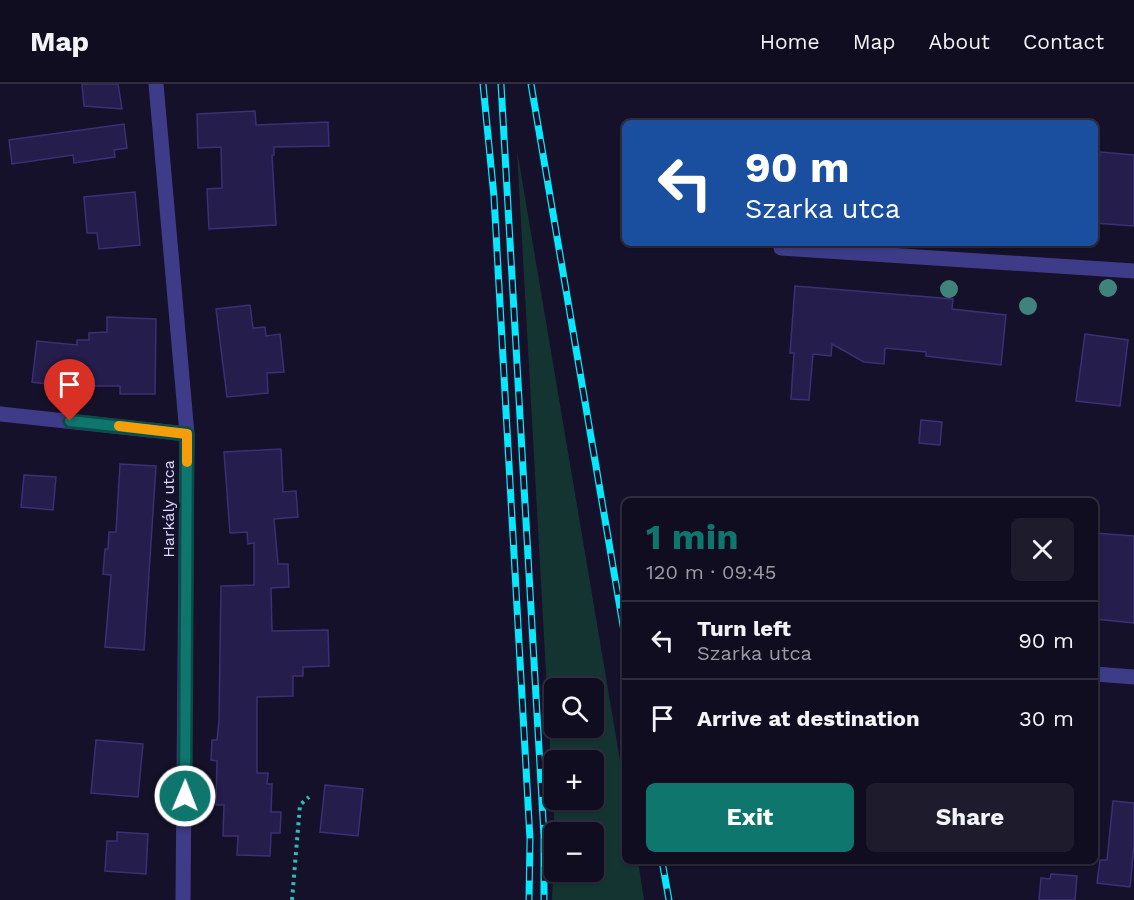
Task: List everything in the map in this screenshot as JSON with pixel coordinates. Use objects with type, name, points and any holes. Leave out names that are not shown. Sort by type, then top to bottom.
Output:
[{"type":"street","name":"Harkály utca","points":[[156,84],[187,434],[183,900]]},
{"type":"street","points":[[780,248],[1134,271]]},
{"type":"street","points":[[0,414],[187,434]]},
{"type":"street","points":[[1098,674],[1134,677]]},
{"type":"path","points":[[292,900],[300,805],[309,796]]},
{"type":"green space","points":[[517,150],[622,772],[622,864],[638,864],[644,900],[552,900],[553,882],[604,882],[604,822],[554,822],[554,810],[604,810],[604,750],[550,750],[550,738],[604,738],[604,678],[546,678]]},
{"type":"building","points":[[82,84],[118,84],[122,109],[84,106]]},
{"type":"building","points":[[255,111],[256,125],[328,122],[329,146],[274,147],[274,155],[272,155],[276,225],[209,229],[207,189],[222,188],[221,147],[198,148],[197,114]]},
{"type":"building","points":[[124,124],[127,148],[114,150],[115,157],[74,163],[73,155],[12,164],[9,140]]},
{"type":"building","points":[[1100,152],[1134,155],[1134,226],[1098,223]]},
{"type":"building","points":[[135,192],[140,245],[99,249],[97,233],[87,233],[84,197]]},
{"type":"building","points":[[795,286],[953,299],[952,309],[1006,315],[1001,365],[926,356],[926,352],[885,348],[884,364],[864,362],[832,344],[831,356],[813,354],[809,400],[791,399],[794,353],[790,353]]},
{"type":"building","points":[[250,305],[253,328],[265,327],[266,336],[280,334],[284,372],[267,373],[268,393],[227,397],[216,309]]},
{"type":"building","points":[[107,317],[156,319],[155,394],[120,394],[120,386],[63,386],[32,382],[37,341],[77,345],[77,340],[89,340],[89,333],[107,332]]},
{"type":"building","points":[[1085,334],[1128,340],[1120,406],[1076,401]]},
{"type":"building","points":[[921,420],[942,422],[940,445],[919,443]]},
{"type":"building","points":[[281,449],[283,492],[296,491],[298,517],[274,519],[278,564],[288,564],[289,587],[271,588],[272,631],[328,630],[329,666],[303,667],[303,676],[293,676],[293,696],[257,697],[257,773],[268,773],[267,784],[272,784],[271,812],[281,812],[280,833],[271,833],[270,856],[237,855],[238,836],[223,836],[224,805],[216,805],[217,761],[211,760],[212,740],[217,740],[219,721],[221,586],[254,585],[254,543],[248,544],[247,532],[230,533],[224,452]]},
{"type":"building","points":[[120,464],[156,466],[144,650],[105,647],[111,575],[103,574],[105,549],[108,549],[109,532],[116,532]]},
{"type":"building","points":[[24,475],[56,477],[53,510],[21,507]]},
{"type":"building","points":[[1098,533],[1134,536],[1134,623],[1098,619]]},
{"type":"building","points":[[96,740],[143,744],[138,797],[91,793]]},
{"type":"building","points":[[325,785],[363,789],[358,836],[320,832]]},
{"type":"building","points":[[1113,801],[1134,803],[1134,845],[1130,887],[1097,883],[1100,860],[1107,860]]},
{"type":"building","points":[[117,832],[148,834],[146,874],[105,871],[107,841],[117,841]]},
{"type":"building","points":[[1051,874],[1077,876],[1075,900],[1039,900],[1041,878],[1050,879]]},
{"type":"railway","points":[[483,84],[494,197],[530,839],[529,900]]},
{"type":"railway","points":[[501,84],[544,836],[544,900]]},
{"type":"railway","points":[[531,84],[622,619]]},
{"type":"railway","points":[[663,864],[669,900]]},
{"type":"slow traffic","points":[[119,426],[187,434],[187,462]]},
{"type":"route","points":[[70,421],[187,434],[185,796]]}]
